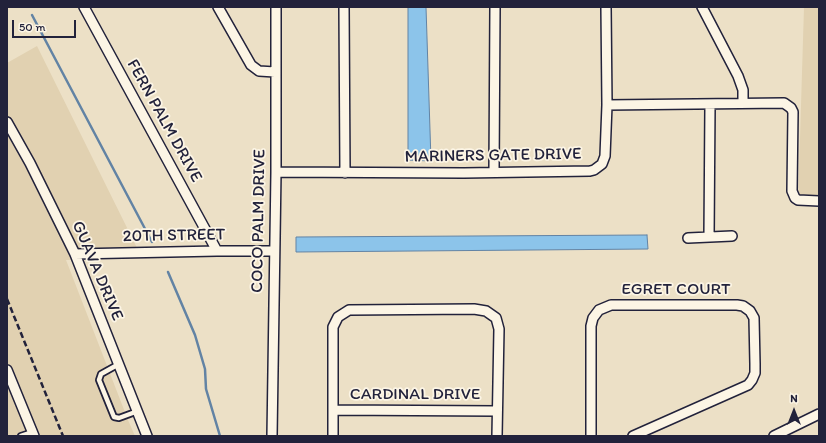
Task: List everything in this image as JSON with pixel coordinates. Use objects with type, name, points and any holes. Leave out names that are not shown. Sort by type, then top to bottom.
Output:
[{"type":"street","name":"FERN PALM DRIVE","points":[[84,7],[217,251]]},
{"type":"street","points":[[218,7],[251,66],[259,71],[276,72]]},
{"type":"street","name":"COCO PALM DRIVE","points":[[272,436],[276,172],[276,7]]},
{"type":"street","points":[[344,7],[345,173]]},
{"type":"street","points":[[494,172],[495,7]]},
{"type":"street","name":"MARINERS GATE DRIVE","points":[[276,172],[345,173],[590,171],[597,168],[602,164],[605,156],[607,105],[606,7]]},
{"type":"street","points":[[702,7],[738,76],[743,90],[743,103]]},
{"type":"street","points":[[607,105],[710,105],[780,102],[787,104],[793,112],[792,191],[795,198],[798,200],[819,201]]},
{"type":"street","points":[[709,237],[710,105]]},
{"type":"street","name":"GUAVA DRIVE","points":[[7,122],[30,163],[75,254],[147,436]]},
{"type":"street","points":[[688,238],[732,236]]},
{"type":"street","name":"20TH STREET","points":[[75,254],[274,251]]},
{"type":"street","name":"EGRET COURT","points":[[591,436],[591,326],[593,318],[599,310],[611,305],[737,305],[750,310],[754,318],[755,326],[755,373],[748,385],[633,436]]},
{"type":"street","points":[[333,436],[333,327],[338,317],[349,310],[474,309],[486,311],[496,318],[498,329],[497,436]]},
{"type":"street","points":[[7,370],[34,434]]},
{"type":"street","name":"CARDINAL DRIVE","points":[[333,410],[497,411]]},
{"type":"street","points":[[774,436],[792,432],[819,414]]},
{"type":"lane","points":[[119,364],[101,374],[99,380],[114,417],[120,418],[138,411]]},
{"type":"lane","points":[[20,436],[34,434]]},
{"type":"shaded area","points":[[804,7],[819,7],[819,204],[798,204]]},
{"type":"shaded area","points":[[37,46],[142,258],[66,260],[135,436],[7,436],[7,63]]},
{"type":"water","points":[[408,7],[426,7],[431,161],[408,160]]},
{"type":"water","points":[[647,235],[648,249],[296,252],[296,237]]},
{"type":"waterway","points":[[32,15],[152,242]]},
{"type":"waterway","points":[[168,272],[195,335],[205,369],[206,389],[220,436]]},
{"type":"railway","points":[[7,299],[63,436]]}]
